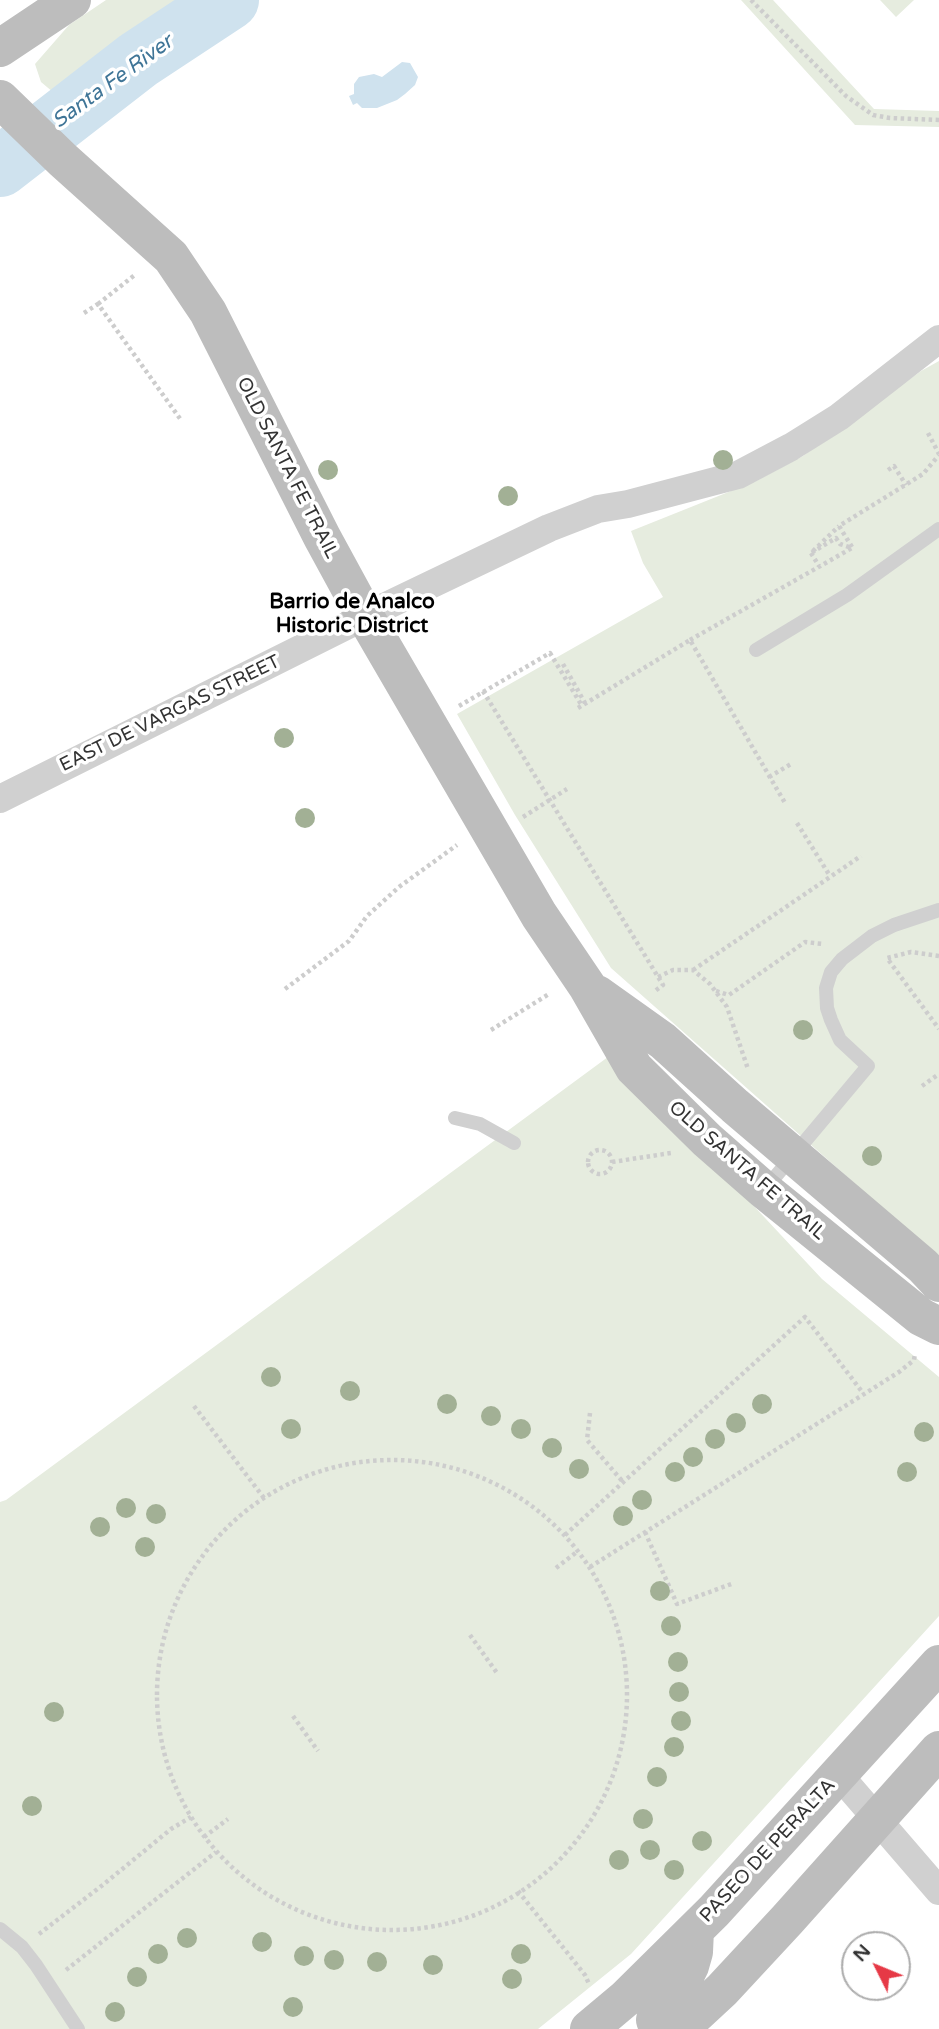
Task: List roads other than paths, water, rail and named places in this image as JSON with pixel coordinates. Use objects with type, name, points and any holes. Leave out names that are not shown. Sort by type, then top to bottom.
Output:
[{"type":"street","points":[[0,48],[72,0]]},
{"type":"street","name":"OLD SANTA FE TRAIL","points":[[0,99],[171,257],[208,312],[365,616],[538,915],[582,980],[634,1068],[707,1140],[929,1332]]},
{"type":"street","name":"EAST DE VARGAS STREET","points":[[0,799],[365,616],[549,528],[598,509],[628,504],[738,475],[791,447],[839,416],[939,339]]},
{"type":"street","name":"OLD SANTA FE TRAIL","points":[[582,980],[663,1041],[934,1275]]},
{"type":"street","name":"PASEO DE PERALTA","points":[[589,2029],[626,1998],[695,1930],[939,1664]]},
{"type":"street","points":[[681,2029],[778,1930],[939,1750]]},
{"type":"street","points":[[839,1775],[939,1891]]},
{"type":"street","points":[[658,2029],[655,2020],[658,2007],[683,1980],[690,1966],[695,1930]]},
{"type":"lane","points":[[756,650],[847,595],[939,529]]},
{"type":"lane","points":[[764,1190],[868,1066],[840,1040],[831,1020],[826,988],[831,972],[842,959],[872,936],[894,925],[939,910]]},
{"type":"lane","points":[[455,1118],[480,1124],[513,1143]]},
{"type":"lane","points":[[0,1929],[22,1947],[78,2029]]},
{"type":"water","points":[[402,62],[410,63],[418,77],[415,85],[405,94],[377,108],[362,108],[357,103],[353,105],[349,96],[354,94],[354,84],[359,77],[374,74],[382,77]]},
{"type":"waterway","name":"Santa Fe River","points":[[0,167],[138,60],[229,0]]},
{"type":"district","name":"Barrio de Analco Historic District","points":[[352,614]]}]
